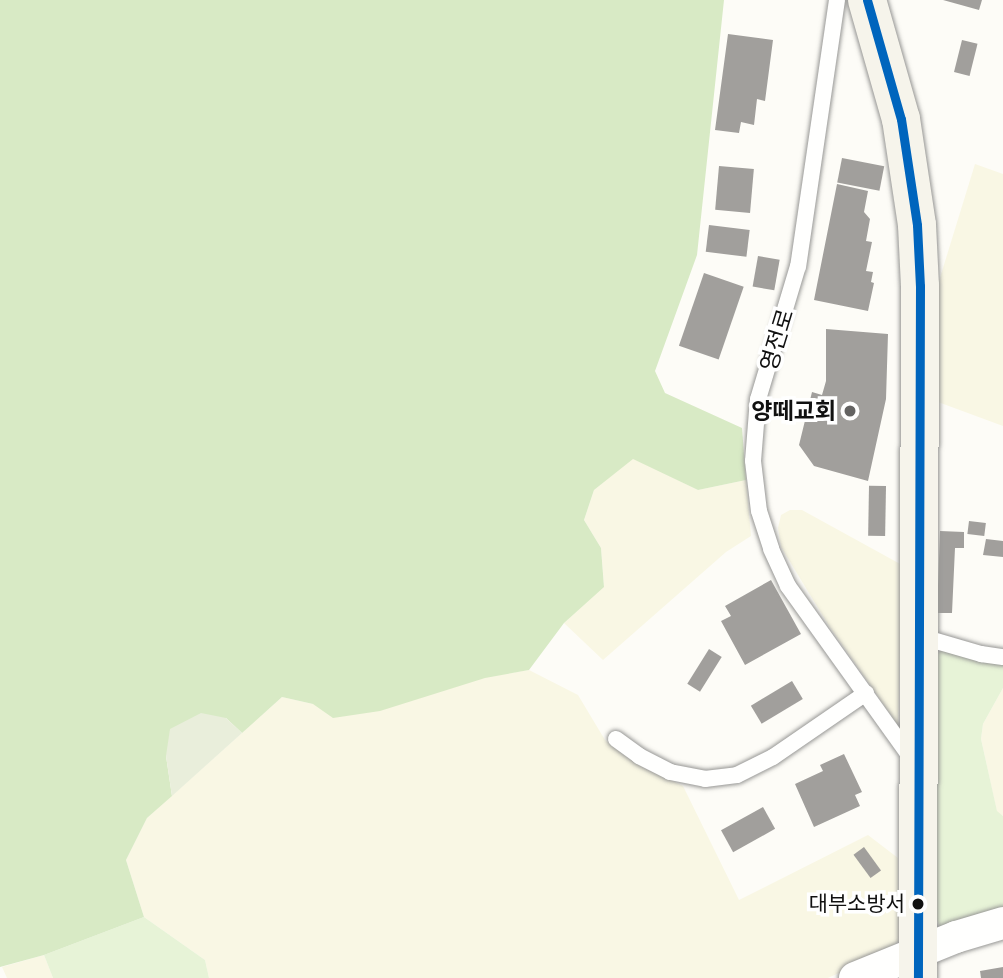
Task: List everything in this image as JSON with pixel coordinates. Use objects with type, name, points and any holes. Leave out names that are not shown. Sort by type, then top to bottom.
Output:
[{"type":"street","points":[[867,0],[901,119],[917,225],[920,286],[918,965]]},
{"type":"street","points":[[855,978],[918,965],[1003,923]]},
{"type":"lane","name":"영전로","points":[[837,0],[798,267],[758,399],[753,461],[759,512],[771,549],[788,586],[919,769]]},
{"type":"lane","points":[[919,636],[981,654],[1003,657]]},
{"type":"lane","points":[[616,739],[639,756],[670,772],[705,779],[737,775],[774,757],[866,693]]},
{"type":"shaded area","points":[[975,164],[1003,174],[1003,426],[938,402],[939,281]]},
{"type":"shaded area","points":[[633,458],[698,490],[746,480],[751,536],[726,552],[603,660],[564,623],[604,586],[601,548],[584,520],[594,490]]},
{"type":"shaded area","points":[[790,510],[802,510],[902,565],[898,725],[829,626],[781,547],[778,528],[781,515]]},
{"type":"shaded area","points":[[529,670],[578,695],[605,740],[629,759],[683,786],[739,900],[868,835],[898,858],[899,940],[893,948],[828,978],[209,978],[205,960],[144,917],[126,860],[147,818],[282,697],[313,704]]},
{"type":"shaded area","points":[[1003,688],[1003,816],[997,812],[981,739],[983,724]]},
{"type":"shaded area","points":[[44,955],[53,978],[7,978],[2,967]]},
{"type":"green space","points":[[0,0],[724,0],[697,255],[655,371],[665,393],[742,428],[746,480],[698,490],[633,459],[594,490],[584,520],[601,548],[604,587],[564,623],[529,670],[485,678],[380,711],[333,718],[313,704],[282,697],[242,733],[226,718],[166,756],[172,796],[147,818],[126,860],[144,917],[44,955],[0,967]]},
{"type":"green space","points":[[943,649],[1003,661],[1003,688],[983,724],[981,739],[997,811],[1003,816],[1003,911],[941,930],[937,920],[936,655]]},
{"type":"green space","points":[[201,713],[226,718],[242,733],[172,796],[166,756],[170,729]]},
{"type":"green space","points":[[144,917],[205,960],[209,978],[53,978],[44,955]]},
{"type":"building","points":[[943,0],[982,0],[979,10]]},
{"type":"building","points":[[728,34],[773,40],[765,101],[757,99],[754,125],[741,122],[739,133],[715,130]]},
{"type":"building","points":[[962,40],[978,44],[970,76],[954,72]]},
{"type":"building","points":[[842,158],[884,166],[879,191],[837,183]]},
{"type":"building","points":[[719,166],[754,169],[750,213],[715,210]]},
{"type":"building","points":[[837,184],[868,191],[864,212],[870,219],[866,241],[872,242],[866,271],[873,272],[871,282],[874,283],[868,311],[814,300]]},
{"type":"building","points":[[709,225],[750,230],[746,257],[706,252]]},
{"type":"building","points":[[758,256],[780,260],[774,290],[753,287]]},
{"type":"building","points":[[704,273],[744,287],[719,359],[679,346]]},
{"type":"building","points":[[826,329],[888,334],[886,399],[868,481],[814,466],[799,445],[812,392],[822,395],[826,381]]},
{"type":"building","points":[[869,486],[886,486],[885,536],[868,536]]},
{"type":"building","points":[[969,521],[986,523],[984,536],[967,534]]},
{"type":"building","points":[[940,531],[964,532],[964,548],[955,548],[952,613],[937,613]]},
{"type":"building","points":[[986,539],[1003,541],[1003,557],[983,555]]},
{"type":"building","points":[[771,580],[801,634],[745,665],[721,621],[731,616],[725,606]]},
{"type":"building","points":[[709,649],[722,657],[700,692],[687,684]]},
{"type":"building","points":[[792,681],[803,699],[762,724],[751,706]]},
{"type":"building","points":[[844,754],[862,792],[855,795],[860,806],[814,827],[795,784],[823,771],[820,765]]},
{"type":"building","points":[[763,807],[775,829],[733,852],[721,830]]},
{"type":"building","points":[[864,847],[881,870],[871,878],[853,855]]},
{"type":"building","points":[[1003,967],[1003,978],[981,978],[980,971]]},
{"type":"transit line","points":[[867,0],[901,119],[917,225],[920,286],[918,978]]},
{"type":"place","name":"양떼교회","points":[[850,411]]},
{"type":"place","name":"대부소방서","points":[[918,904]]}]
